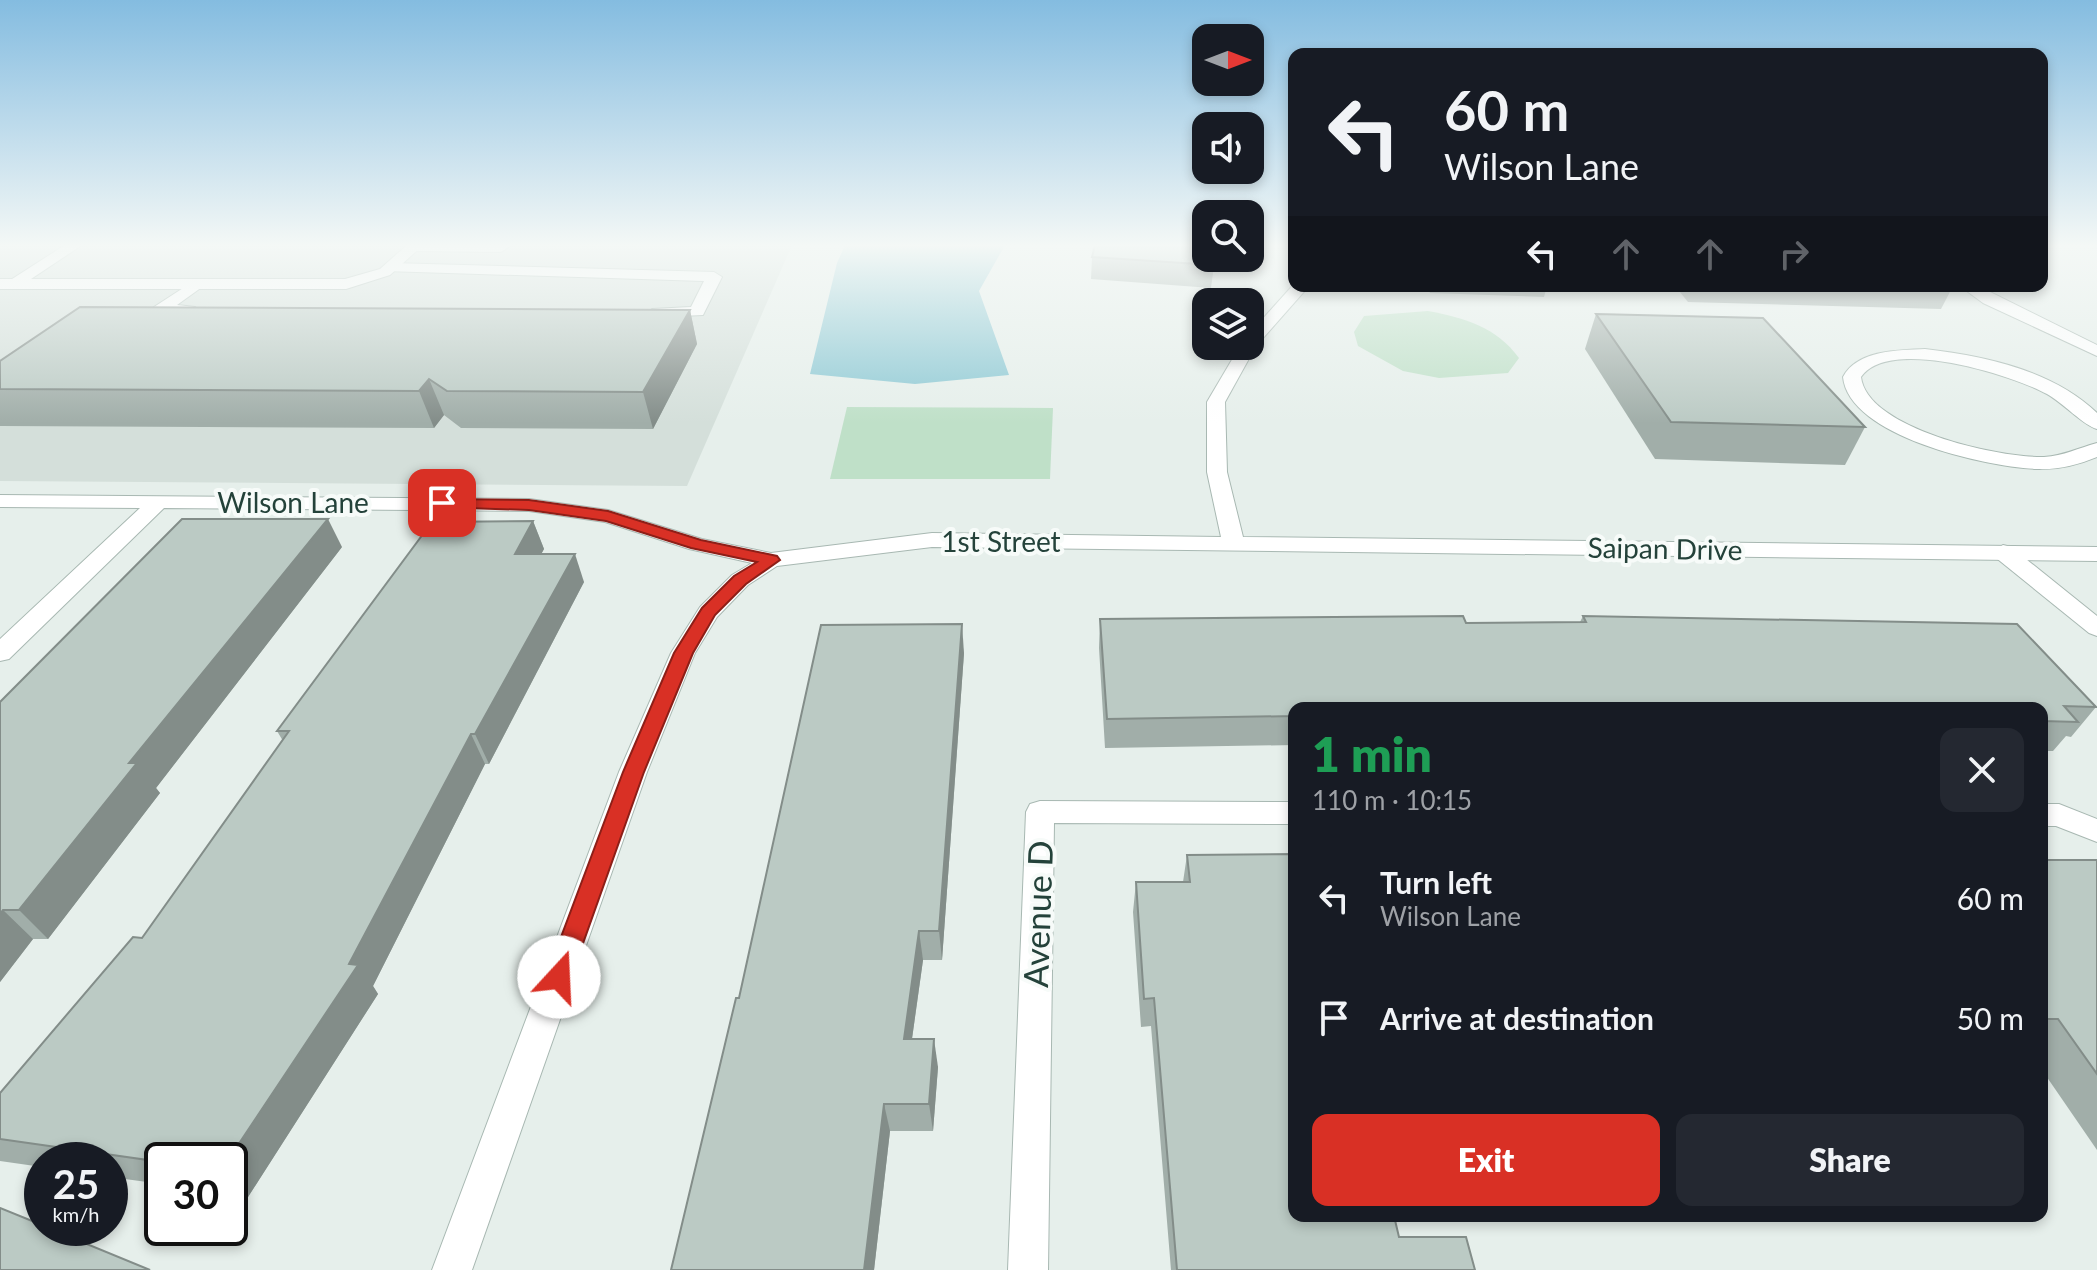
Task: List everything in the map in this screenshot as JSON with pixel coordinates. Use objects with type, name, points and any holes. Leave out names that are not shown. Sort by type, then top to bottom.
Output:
[{"type":"street","points":[[168,304],[160,310],[207,310]]},
{"type":"street","points":[[634,312],[697,312],[701,304]]},
{"type":"street","points":[[1264,327],[1285,304]]},
{"type":"street","points":[[1998,304],[2097,351]]},
{"type":"street","points":[[2094,415],[2051,388],[2007,371],[1960,359],[1915,355],[1880,358],[1857,368],[1852,378],[1852,384],[1865,404],[1894,425],[1938,444],[1988,457],[2037,463],[2077,460],[2097,449]]},
{"type":"street","points":[[1233,543],[1217,472],[1216,402],[1240,360]]},
{"type":"street","name":"Wilson Lane","points":[[0,501],[529,505],[608,516],[697,544],[771,560]]},
{"type":"street","points":[[0,653],[159,502]]},
{"type":"street","name":"1st Street","points":[[771,560],[932,540],[1233,543]]},
{"type":"street","name":"Saipan Drive","points":[[1233,543],[2097,554]]},
{"type":"street","points":[[2003,552],[2097,628]]},
{"type":"street","points":[[452,1270],[633,772],[683,653],[708,612],[740,580],[771,560]]},
{"type":"street","name":"Avenue D","points":[[1028,1270],[1040,812],[1288,813]]},
{"type":"street","points":[[2048,815],[2059,815],[2097,831]]},
{"type":"shaded area","points":[[0,304],[766,304],[687,486],[0,481]]},
{"type":"green space","points":[[1428,311],[1455,317],[1490,331],[1519,358],[1508,373],[1439,378],[1403,371],[1358,346],[1354,332],[1364,316]]},
{"type":"green space","points":[[847,407],[1053,408],[1050,479],[830,479]]},
{"type":"water","points":[[827,304],[984,304],[1009,375],[915,384],[810,374]]},
{"type":"building","points":[[80,307],[690,310],[643,392],[447,391],[429,379],[419,391],[0,389],[0,361]]},
{"type":"building","points":[[1596,314],[1763,318],[1865,427],[1671,422]]},
{"type":"building","points":[[182,519],[328,519],[129,763],[137,763],[19,910],[3,910],[0,914],[0,702]]},
{"type":"building","points":[[533,521],[515,554],[575,554],[475,734],[471,734],[349,964],[358,965],[240,1142],[144,1142],[144,1159],[128,1157],[128,1142],[24,1142],[0,1139],[0,1093],[133,937],[142,938],[289,731],[277,731],[432,522]]},
{"type":"building","points":[[1463,616],[1466,623],[1586,622],[1583,616],[2017,624],[2096,707],[2064,706],[2078,722],[2048,721],[2048,702],[1288,702],[1288,716],[1107,719],[1100,619]]},
{"type":"building","points":[[962,624],[939,931],[919,931],[904,1039],[934,1039],[929,1104],[884,1104],[864,1270],[671,1270],[736,998],[739,998],[821,625]]},
{"type":"building","points":[[1288,854],[1288,1222],[1395,1222],[1399,1237],[1466,1237],[1475,1270],[1177,1270],[1154,998],[1144,999],[1136,882],[1190,882],[1187,855]]},
{"type":"building","points":[[2048,860],[2097,860],[2097,1074],[2058,1019],[2048,1019]]},
{"type":"building","points":[[0,1208],[24,1218],[24,1246],[92,1246],[150,1270],[0,1270]]},
{"type":"route","points":[[442,503],[529,505],[608,516],[697,544],[771,560],[740,580],[708,612],[683,653],[633,772],[559,977]]}]
